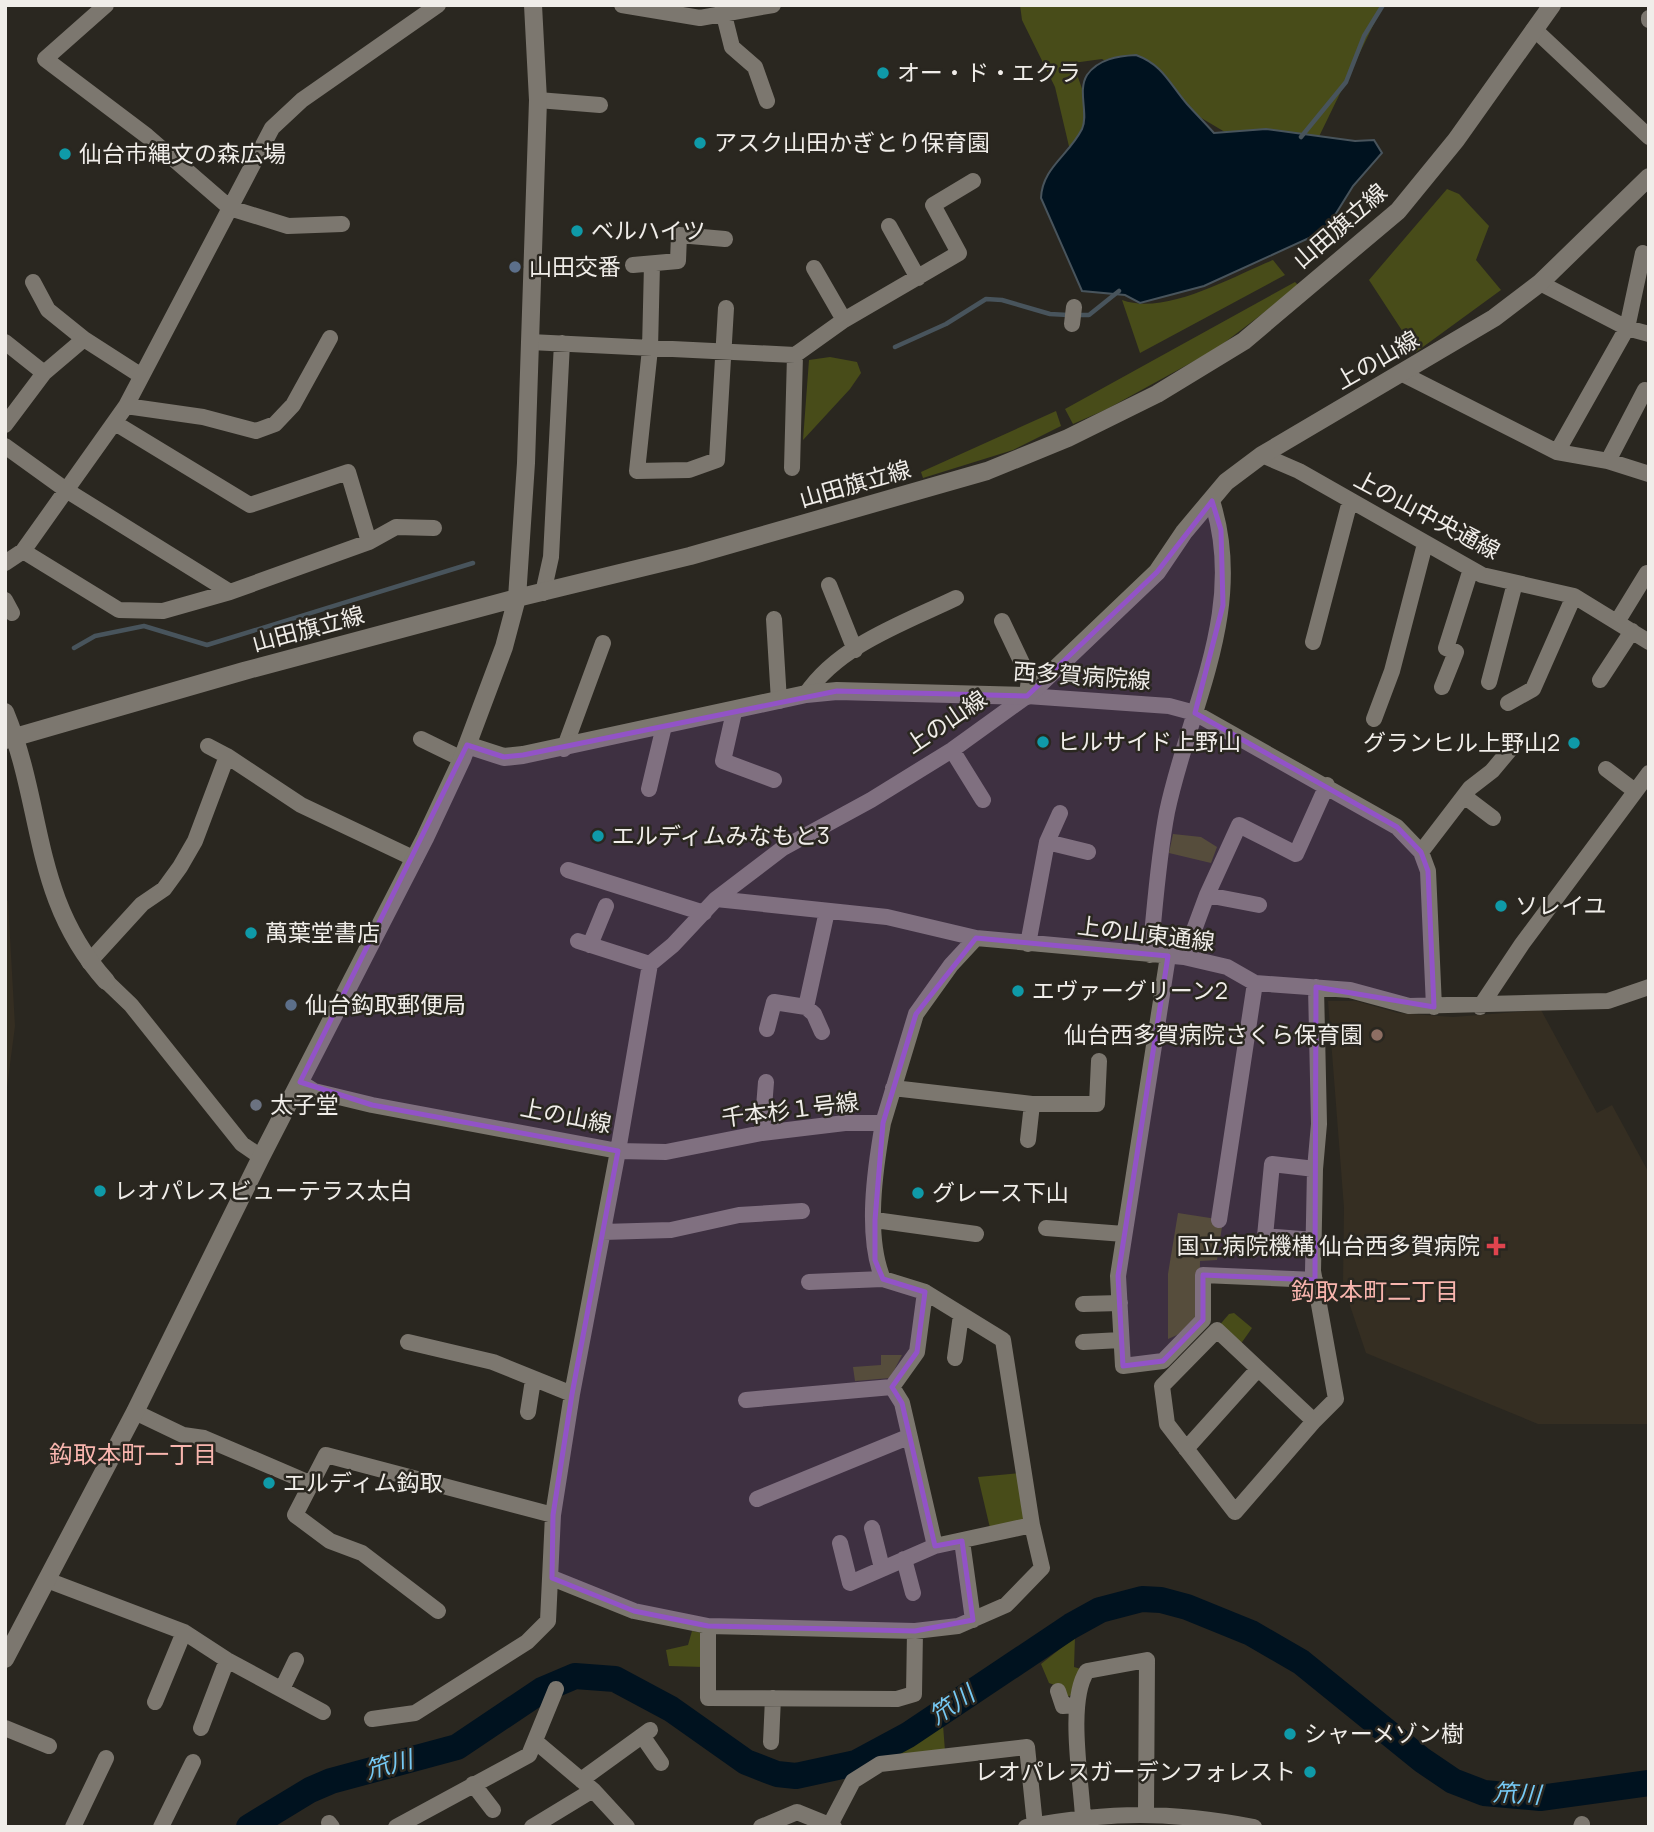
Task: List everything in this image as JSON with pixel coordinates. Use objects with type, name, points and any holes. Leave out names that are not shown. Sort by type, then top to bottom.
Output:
[{"type":"street","points":[[106,5],[45,59],[147,136],[230,208],[288,226],[342,225]]},
{"type":"street","points":[[5,564],[23,551],[126,406],[272,128],[302,100],[438,5]]},
{"type":"street","points":[[5,1659],[135,1412],[261,1157],[415,859],[464,752],[504,647],[517,598],[530,342],[538,100],[533,5]]},
{"type":"street","points":[[622,5],[700,18],[773,5]]},
{"type":"street","name":"山田旗立線","points":[[9,742],[244,671],[517,598],[690,556],[987,471],[1068,438],[1157,394],[1244,341],[1398,211],[1456,140],[1552,5]]},
{"type":"street","points":[[724,15],[732,47],[755,67],[767,101]]},
{"type":"street","points":[[1535,29],[1649,137]]},
{"type":"street","points":[[538,100],[600,105]]},
{"type":"street","name":"上の山線","points":[[300,1082],[314,1091],[372,1105],[618,1151],[650,964],[716,900],[783,848],[871,800],[952,750],[1027,696],[1157,572],[1184,532],[1226,482],[1262,455],[1494,318],[1540,283],[1641,192],[1649,177]]},
{"type":"street","points":[[530,342],[794,355],[844,320],[959,253],[933,205],[972,181]]},
{"type":"street","points":[[889,226],[918,278]]},
{"type":"street","points":[[633,265],[678,261],[679,235],[724,239]]},
{"type":"street","points":[[1558,453],[1628,328],[1643,253]]},
{"type":"street","points":[[652,264],[650,349],[637,471],[689,470],[717,460],[726,308]]},
{"type":"street","points":[[814,268],[844,320]]},
{"type":"street","points":[[33,282],[48,310],[84,339],[140,375]]},
{"type":"street","points":[[1540,283],[1628,328],[1649,334]]},
{"type":"street","points":[[1072,324],[1074,307]]},
{"type":"street","points":[[126,406],[202,417],[256,431],[275,424],[293,405],[330,338]]},
{"type":"street","points":[[5,425],[44,373],[84,339]]},
{"type":"street","points":[[5,342],[44,373]]},
{"type":"street","points":[[543,593],[551,557],[562,343]]},
{"type":"street","points":[[792,468],[794,355]]},
{"type":"street","points":[[1402,374],[1558,453],[1608,461],[1649,474]]},
{"type":"street","points":[[1608,461],[1645,390]]},
{"type":"street","points":[[115,423],[250,505],[348,472],[369,542]]},
{"type":"street","points":[[5,446],[66,490],[230,592]]},
{"type":"street","name":"上の山中央通線","points":[[1262,455],[1471,569],[1515,583],[1574,596],[1649,642]]},
{"type":"street","points":[[1150,955],[1167,811],[1223,605],[1225,561],[1221,530],[1212,501]]},
{"type":"street","points":[[1313,642],[1350,501]]},
{"type":"street","points":[[23,551],[119,610],[163,611],[230,592],[369,542],[396,527],[433,528]]},
{"type":"street","points":[[1374,719],[1392,671],[1425,544]]},
{"type":"street","points":[[1442,687],[1456,652],[1446,648],[1471,569]]},
{"type":"street","points":[[1617,622],[1647,573]]},
{"type":"street","points":[[1489,682],[1515,583]]},
{"type":"street","points":[[829,585],[855,650]]},
{"type":"street","points":[[1508,703],[1533,690],[1574,596]]},
{"type":"street","points":[[806,694],[819,675],[872,639],[956,598]]},
{"type":"street","points":[[774,619],[779,701]]},
{"type":"street","points":[[1002,621],[1029,678],[1027,696]]},
{"type":"street","points":[[1600,680],[1632,631]]},
{"type":"street","points":[[564,749],[603,643]]},
{"type":"street","name":"西多賀病院線","points":[[464,752],[504,757],[564,749],[806,694],[837,691],[1027,696],[1169,706],[1195,713],[1327,785],[1397,827],[1421,852]]},
{"type":"street","points":[[5,712],[9,742],[51,890],[67,928],[89,962],[131,1005],[242,1144],[261,1157]]},
{"type":"street","points":[[734,712],[723,761],[774,780]]},
{"type":"street","points":[[649,789],[664,726]]},
{"type":"street","points":[[421,739],[464,752]]},
{"type":"street","points":[[208,746],[301,805],[415,859]]},
{"type":"street","points":[[1434,1007],[1428,871],[1421,852],[1470,788],[1492,771],[1513,746]]},
{"type":"street","points":[[952,750],[983,800]]},
{"type":"street","points":[[89,962],[142,904],[164,889],[180,867],[195,841],[227,756]]},
{"type":"street","points":[[1606,769],[1635,791]]},
{"type":"street","points":[[1480,1007],[1649,773]]},
{"type":"street","points":[[1315,1280],[1203,1275],[1203,1320],[1163,1361],[1122,1366],[1118,1276],[1176,956],[1239,825],[1296,854],[1327,785]]},
{"type":"street","points":[[1464,796],[1493,818]]},
{"type":"street","points":[[1028,944],[1047,842],[1060,813]]},
{"type":"street","points":[[1047,842],[1088,852]]},
{"type":"street","points":[[568,870],[704,913]]},
{"type":"street","points":[[1207,895],[1259,905]]},
{"type":"street","name":"上の山東通線","points":[[716,900],[887,916],[976,938],[1176,956],[1227,967],[1255,983],[1350,990],[1409,1006],[1480,1007],[1608,1001],[1649,987]]},
{"type":"street","points":[[606,906],[584,943],[650,964]]},
{"type":"street","points":[[806,1007],[827,911]]},
{"type":"street","name":"千本杉１号線","points":[[618,1151],[666,1152],[762,1133],[845,1123],[883,1123],[916,1014],[951,965],[976,938]]},
{"type":"street","points":[[1219,1220],[1255,983]]},
{"type":"street","points":[[1314,1421],[1217,1330],[1162,1386],[1167,1424],[1235,1512],[1336,1399],[1315,1280],[1315,1169],[1319,1124],[1316,987]]},
{"type":"street","points":[[767,1029],[774,1002],[806,1007],[814,1014],[821,1032]]},
{"type":"street","points":[[892,1088],[1032,1104],[1097,1104],[1098,1061]]},
{"type":"street","points":[[762,1133],[766,1082]]},
{"type":"street","points":[[1028,1140],[1032,1104]]},
{"type":"street","points":[[883,1123],[875,1167],[875,1260],[883,1279]]},
{"type":"street","points":[[373,1719],[415,1713],[527,1642],[548,1621],[553,1515],[572,1394],[618,1151]]},
{"type":"street","points":[[1314,1240],[1265,1236],[1272,1164],[1315,1169]]},
{"type":"street","points":[[603,1232],[671,1230],[739,1215],[802,1211]]},
{"type":"street","points":[[875,1220],[976,1234]]},
{"type":"street","points":[[1046,1228],[1124,1234]]},
{"type":"street","points":[[552,1577],[635,1611],[708,1626],[915,1631],[958,1626],[1006,1605],[1042,1568],[1032,1525],[1003,1340],[925,1292],[883,1279],[809,1282]]},
{"type":"street","points":[[746,1400],[891,1387],[917,1352],[925,1292]]},
{"type":"street","points":[[1083,1304],[1120,1304]]},
{"type":"street","points":[[955,1359],[961,1315]]},
{"type":"street","points":[[1083,1342],[1121,1339]]},
{"type":"street","points":[[408,1342],[492,1362],[572,1394]]},
{"type":"street","points":[[1186,1449],[1258,1369]]},
{"type":"street","points":[[528,1412],[533,1380]]},
{"type":"street","points":[[891,1387],[902,1404],[935,1546]]},
{"type":"street","points":[[135,1412],[183,1435],[204,1438],[312,1484]]},
{"type":"street","points":[[757,1499],[908,1437]]},
{"type":"street","points":[[438,1611],[362,1553],[330,1541],[295,1515],[326,1455],[553,1515]]},
{"type":"street","points":[[840,1544],[850,1583],[935,1546],[1032,1525]]},
{"type":"street","points":[[872,1528],[881,1568]]},
{"type":"street","points":[[962,1541],[973,1620]]},
{"type":"street","points":[[904,1559],[913,1593]]},
{"type":"street","points":[[47,1580],[184,1632],[227,1660],[323,1712]]},
{"type":"street","points":[[708,1626],[708,1698],[897,1699],[914,1694],[915,1631]]},
{"type":"street","points":[[155,1702],[184,1632]]},
{"type":"street","points":[[201,1728],[227,1660]]},
{"type":"street","points":[[282,1689],[296,1660]]},
{"type":"street","points":[[1083,1817],[1077,1705],[1080,1682],[1087,1671],[1147,1660],[1146,1812]]},
{"type":"street","points":[[396,1827],[529,1755],[556,1689]]},
{"type":"street","points":[[1058,1691],[1063,1706],[1077,1705]]},
{"type":"street","points":[[771,1742],[773,1698]]},
{"type":"street","points":[[5,1728],[49,1746]]},
{"type":"street","points":[[532,1827],[587,1785],[646,1733],[661,1763]]},
{"type":"street","points":[[535,1741],[587,1785],[627,1827]]},
{"type":"street","points":[[761,1827],[797,1812],[832,1826],[853,1781],[880,1764],[1027,1747],[1030,1826],[1083,1817],[1146,1812],[1192,1816],[1254,1827]]},
{"type":"street","points":[[73,1827],[106,1758]]},
{"type":"street","points":[[161,1827],[193,1762]]},
{"type":"street","points":[[473,1784],[493,1810]]},
{"type":"highlighted area","points":[[1212,501],[1221,530],[1223,605],[1195,713],[1397,827],[1421,852],[1428,871],[1434,1007],[1316,987],[1315,1280],[1203,1275],[1203,1320],[1163,1361],[1123,1366],[1118,1276],[1168,956],[976,938],[916,1014],[883,1123],[875,1220],[875,1260],[883,1279],[925,1292],[917,1352],[892,1387],[902,1403],[935,1546],[962,1541],[973,1620],[915,1631],[708,1626],[634,1611],[552,1578],[553,1515],[572,1394],[618,1151],[372,1105],[300,1082],[467,745],[504,757],[523,755],[837,691],[1027,696],[1157,572]]},
{"type":"shaded area","points":[[5,899],[8,901],[15,1026],[5,1103]]},
{"type":"shaded area","name":"国立病院機構 仙台西多賀病院","points":[[1328,1001],[1356,1001],[1398,1013],[1453,1017],[1541,1010],[1597,1113],[1612,1105],[1649,1173],[1649,1424],[1538,1424],[1366,1353],[1343,1285],[1344,1208]]},
{"type":"green space","points":[[1020,5],[1383,5],[1310,155],[1240,141],[1102,59],[1073,63],[1100,140],[1072,159],[1055,87],[1022,20]]},
{"type":"green space","points":[[1447,189],[1459,194],[1489,226],[1476,260],[1501,290],[1416,352],[1369,280]]},
{"type":"green space","points":[[1273,260],[1285,275],[1140,353],[1122,300],[1139,304],[1178,299]]},
{"type":"green space","points":[[1295,282],[1299,286],[1216,349],[1107,409],[1073,424],[1065,409]]},
{"type":"green space","points":[[830,357],[857,362],[861,373],[850,389],[803,440],[809,360]]},
{"type":"green space","points":[[1056,411],[1061,426],[1013,450],[923,478],[921,472]]},
{"type":"green space","points":[[1173,834],[1201,837],[1217,847],[1211,863],[1169,853]]},
{"type":"green space","points":[[1178,1213],[1223,1220],[1217,1260],[1200,1261],[1199,1317],[1168,1339],[1168,1274]]},
{"type":"green space","points":[[1234,1313],[1252,1328],[1240,1345],[1217,1328],[1229,1314]]},
{"type":"green space","points":[[881,1355],[902,1355],[890,1378],[855,1381],[853,1367],[881,1365]]},
{"type":"green space","points":[[1021,1473],[1028,1520],[990,1528],[978,1477]]},
{"type":"green space","points":[[692,1631],[703,1633],[704,1667],[669,1666],[666,1650],[688,1645]]},
{"type":"green space","points":[[1075,1637],[1074,1667],[1081,1669],[1073,1694],[1066,1698],[1060,1687],[1049,1683],[1041,1664]]},
{"type":"green space","points":[[943,1725],[945,1751],[895,1757],[895,1747]]},
{"type":"water","points":[[1136,55],[1153,64],[1165,75],[1214,133],[1266,129],[1355,141],[1374,140],[1382,153],[1353,186],[1330,223],[1318,234],[1204,286],[1140,303],[1125,295],[1082,291],[1041,198],[1043,187],[1051,170],[1082,129],[1083,88],[1087,75],[1103,62]]},
{"type":"waterway","points":[[1301,137],[1346,82],[1364,36],[1383,5]]},
{"type":"waterway","points":[[1076,315],[1089,315],[1119,291]]},
{"type":"waterway","points":[[895,347],[946,324],[986,299],[1002,300],[1050,314],[1068,315]]},
{"type":"waterway","points":[[74,648],[95,636],[144,626],[207,645],[473,563]]},
{"type":"waterway","name":"笊川","points":[[249,1827],[310,1790],[331,1781],[457,1747],[542,1690],[575,1676],[615,1679],[671,1709],[746,1762],[777,1774],[796,1776],[856,1763],[908,1735],[1071,1626],[1100,1610],[1142,1599],[1161,1600],[1187,1607],[1251,1633],[1301,1662],[1422,1760],[1453,1781],[1484,1793],[1540,1798],[1649,1783]]},
{"type":"place","name":"オー・ド・エクラ","points":[[883,73]]},
{"type":"place","name":"アスク山田かぎとり保育園","points":[[700,143]]},
{"type":"place","name":"仙台市縄文の森広場","points":[[65,154]]},
{"type":"place","name":"ベルハイツ","points":[[577,231]]},
{"type":"place","name":"山田交番","points":[[515,267]]},
{"type":"place","name":"ヒルサイド上野山","points":[[1043,742]]},
{"type":"place","name":"グランヒル上野山2","points":[[1574,743]]},
{"type":"place","name":"エルディムみなもと3","points":[[598,836]]},
{"type":"place","name":"ソレイユ","points":[[1501,906]]},
{"type":"place","name":"萬葉堂書店","points":[[251,933]]},
{"type":"place","name":"エヴァーグリーン2","points":[[1018,991]]},
{"type":"place","name":"仙台鈎取郵便局","points":[[291,1005]]},
{"type":"place","name":"仙台西多賀病院さくら保育園","points":[[1377,1035]]},
{"type":"place","name":"太子堂","points":[[256,1105]]},
{"type":"place","name":"レオパレスビューテラス太白","points":[[100,1191]]},
{"type":"place","name":"グレース下山","points":[[918,1193]]},
{"type":"place","name":"国立病院機構 仙台西多賀病院","points":[[1496,1246]]},
{"type":"place","name":"エルディム鈎取","points":[[269,1483]]},
{"type":"place","name":"シャーメゾン樹","points":[[1290,1734]]},
{"type":"place","name":"レオパレスガーデンフォレスト","points":[[1310,1772]]},
{"type":"district","name":"鈎取本町二丁目","points":[[1375,1292]]},
{"type":"district","name":"鈎取本町一丁目","points":[[133,1455]]}]
